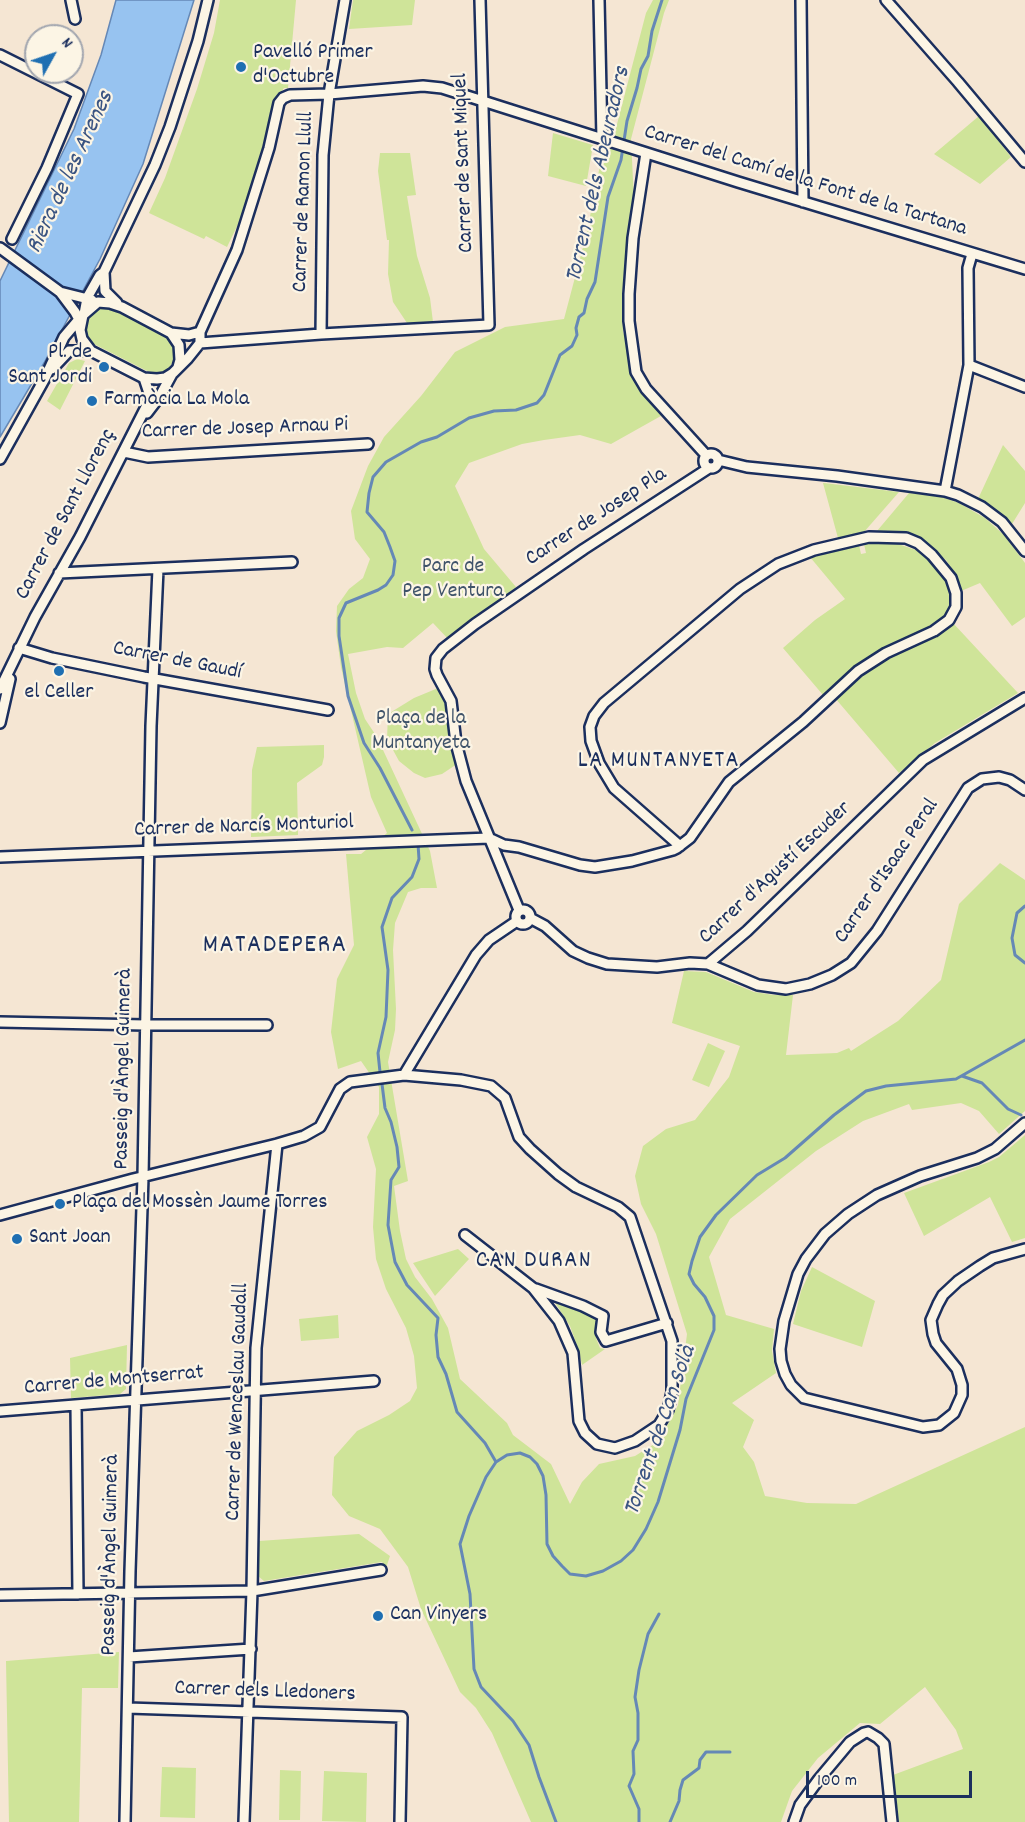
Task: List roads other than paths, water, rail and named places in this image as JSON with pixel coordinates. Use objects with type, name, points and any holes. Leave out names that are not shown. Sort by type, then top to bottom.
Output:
[{"type":"street","points":[[71,0],[75,19]]},
{"type":"street","points":[[171,333],[179,345],[180,360],[175,370],[161,379],[144,378],[92,351],[82,339],[80,317],[85,298],[104,272],[155,165],[198,41],[208,0]]},
{"type":"street","name":"Carrer de Ramon Llull","points":[[321,334],[321,188],[329,94],[345,0]]},
{"type":"street","name":"Carrer de Sant Miquel","points":[[321,334],[489,325],[480,0]]},
{"type":"street","points":[[599,0],[602,139]]},
{"type":"street","points":[[801,0],[803,202]]},
{"type":"street","points":[[885,0],[1025,162]]},
{"type":"street","points":[[0,55],[78,94],[12,239]]},
{"type":"street","name":"Carrer del Camí de la Font de la Tartana","points":[[200,332],[220,292],[249,216],[269,148],[279,103],[290,95],[432,86],[442,88],[803,202],[1025,269]]},
{"type":"street","points":[[646,153],[633,238],[629,294],[629,321],[636,372],[641,384],[706,455]]},
{"type":"street","points":[[3,250],[60,292],[80,317]]},
{"type":"street","points":[[945,491],[969,365],[968,268],[972,254]]},
{"type":"street","points":[[104,272],[105,291],[122,307]]},
{"type":"street","points":[[60,292],[122,307],[171,333],[181,335],[200,332],[200,343],[321,334]]},
{"type":"street","points":[[0,459],[45,378],[64,338],[80,317],[98,302]]},
{"type":"street","name":"Carrer de Sant Llorenç","points":[[138,424],[160,396],[175,370],[200,343]]},
{"type":"street","points":[[45,378],[69,351],[92,351]]},
{"type":"street","points":[[969,365],[1025,387]]},
{"type":"street","name":"Carrer de Sant Llorenç","points":[[0,689],[19,648],[138,424],[149,393],[144,378]]},
{"type":"street","name":"Carrer de Josep Arnau Pi","points":[[124,452],[148,457],[368,444]]},
{"type":"street","points":[[706,455],[713,454],[718,460],[747,467],[837,476],[945,491],[971,501],[993,515],[1009,529],[1025,551]]},
{"type":"street","points":[[706,455],[704,464],[709,468],[716,466],[718,460]]},
{"type":"street","name":"Carrer de Josep Pla","points":[[519,910],[460,762],[451,702],[437,675],[436,658],[443,649],[475,624],[584,549],[709,468]]},
{"type":"street","points":[[869,537],[906,538],[918,543],[932,555],[951,578],[956,593],[956,607],[949,620],[934,631],[879,657],[858,671],[803,722],[729,782],[690,838],[680,846],[619,793],[599,763],[591,741],[590,727],[594,716],[604,703],[740,589],[778,564],[814,550],[869,537]]},
{"type":"street","points":[[59,573],[292,562]]},
{"type":"street","name":"Passeig d'Àngel Guimerà","points":[[125,1822],[153,678],[158,568]]},
{"type":"street","name":"Carrer de Gaudí","points":[[19,648],[52,658],[328,710]]},
{"type":"street","points":[[0,723],[14,662]]},
{"type":"street","name":"Carrer d'Agustí Escuder","points":[[530,918],[545,926],[573,951],[607,964],[657,967],[690,963],[708,964],[739,938],[923,760],[1025,698]]},
{"type":"street","name":"Carrer d'Isaac Peral","points":[[708,964],[758,985],[779,988],[799,987],[832,975],[851,963],[877,931],[968,788],[982,779],[999,777],[1010,780],[1025,790]]},
{"type":"street","name":"Carrer de Narcís Monturiol","points":[[0,857],[489,838],[504,845],[594,867],[654,856],[680,846]]},
{"type":"street","points":[[519,910],[527,910],[530,918],[525,924],[521,924],[517,921],[516,915],[519,910]]},
{"type":"street","points":[[404,1075],[476,955],[489,940],[517,921]]},
{"type":"street","points":[[0,1022],[267,1025]]},
{"type":"street","points":[[0,1215],[304,1136],[320,1127],[327,1117],[336,1094],[350,1082],[404,1075],[461,1080],[491,1086],[500,1092],[509,1107],[519,1137],[530,1149],[576,1187],[618,1207],[630,1217],[672,1341],[672,1392],[668,1410],[659,1425],[635,1441],[615,1448],[603,1447],[591,1439],[580,1427],[576,1375],[570,1345],[559,1321],[533,1288],[465,1235]]},
{"type":"street","points":[[1025,1124],[994,1149],[977,1158],[920,1176],[877,1195],[848,1214],[825,1234],[798,1274],[784,1321],[780,1349],[784,1374],[804,1398],[923,1427],[939,1425],[954,1413],[962,1395],[962,1385],[957,1369],[936,1343],[933,1334],[931,1320],[938,1304],[943,1295],[958,1281],[980,1266],[993,1258],[1025,1249]]},
{"type":"street","name":"Carrer de Wenceslau Gaudall","points":[[244,1822],[251,1649],[256,1348],[277,1144]]},
{"type":"street","points":[[533,1288],[583,1306],[603,1317],[601,1332],[606,1341],[667,1323]]},
{"type":"street","name":"Carrer de Montserrat","points":[[0,1411],[374,1381]]},
{"type":"street","points":[[75,1405],[78,1594]]},
{"type":"street","points":[[0,1595],[252,1591],[381,1570]]},
{"type":"street","points":[[129,1657],[251,1649]]},
{"type":"street","name":"Carrer dels Lledoners","points":[[128,1708],[402,1717],[400,1822]]},
{"type":"street","points":[[794,1822],[800,1805],[819,1779],[850,1742],[868,1732],[884,1744],[892,1822]]},
{"type":"water","name":"Riera de les Arenes","points":[[116,0],[194,0],[143,164],[100,259],[44,363],[0,437],[0,281],[74,129],[101,55]]},
{"type":"waterway","name":"Torrent dels Abeuradors","points":[[412,830],[380,768],[364,743],[348,696],[339,636],[339,618],[346,603],[378,590],[386,585],[393,575],[395,561],[384,532],[367,512],[373,477],[386,462],[469,418],[494,411],[516,410],[537,403],[544,395],[560,355],[572,346],[577,335],[579,317],[584,313],[587,299],[595,282],[608,197],[621,160],[627,121],[641,69],[648,56],[652,31],[662,0]]},
{"type":"waterway","name":"Torrent dels Abeuradors","points":[[380,1072],[378,1053],[386,1017],[388,970],[382,927],[392,898],[412,877],[419,859],[418,844]]},
{"type":"waterway","name":"Torrent de Can Solà","points":[[1025,906],[1017,913],[1012,938],[1015,955],[1025,963]]},
{"type":"waterway","name":"Torrent de Can Solà","points":[[556,1822],[529,1745],[513,1721],[481,1687],[474,1669],[470,1594],[460,1544],[486,1477],[496,1462],[507,1455],[520,1453],[530,1457],[537,1464],[543,1476],[546,1495],[547,1544],[553,1556],[570,1574],[586,1576],[603,1571],[621,1561],[633,1550],[646,1529],[658,1502],[680,1430],[686,1399],[714,1330],[714,1316],[705,1297],[689,1274],[700,1237],[716,1215],[757,1175],[785,1158],[834,1115],[866,1091],[886,1086],[956,1079],[1025,1040]]},
{"type":"waterway","points":[[962,1076],[982,1083],[1008,1109],[1021,1115]]},
{"type":"waterway","name":"Torrent dels Abeuradors","points":[[382,1084],[385,1108],[397,1147],[399,1167],[391,1180],[388,1225],[395,1262],[407,1285],[438,1318],[436,1335],[438,1357],[446,1374],[457,1412],[485,1443],[496,1462]]},
{"type":"waterway","points":[[639,1822],[639,1809],[629,1786],[634,1774],[633,1751],[638,1740],[638,1713],[635,1697],[648,1634],[659,1614]]},
{"type":"waterway","points":[[670,1822],[679,1801],[683,1780],[699,1768],[700,1760],[706,1752],[730,1752]]},
{"type":"place","name":"Pavelló Primer d'Octubre","points":[[241,67]]},
{"type":"place","name":"Pl. de Sant Jordi","points":[[104,367]]},
{"type":"place","name":"Farmàcia La Mola","points":[[92,401]]},
{"type":"place","name":"el Celler","points":[[59,671]]},
{"type":"place","name":"Plaça del Mossèn Jaume Torres","points":[[60,1204]]},
{"type":"place","name":"Sant Joan","points":[[17,1239]]},
{"type":"place","name":"Can Vinyers","points":[[378,1616]]},
{"type":"district","name":"LA MUNTANYETA","points":[[659,763]]},
{"type":"district","name":"MATADEPERA","points":[[275,947]]},
{"type":"district","name":"CAN DURAN","points":[[534,1263]]},
{"type":"park label","name":"Parc de Pep Ventura","points":[[453,580]]},
{"type":"park label","name":"Plaça de la Muntanyeta","points":[[421,732]]}]
